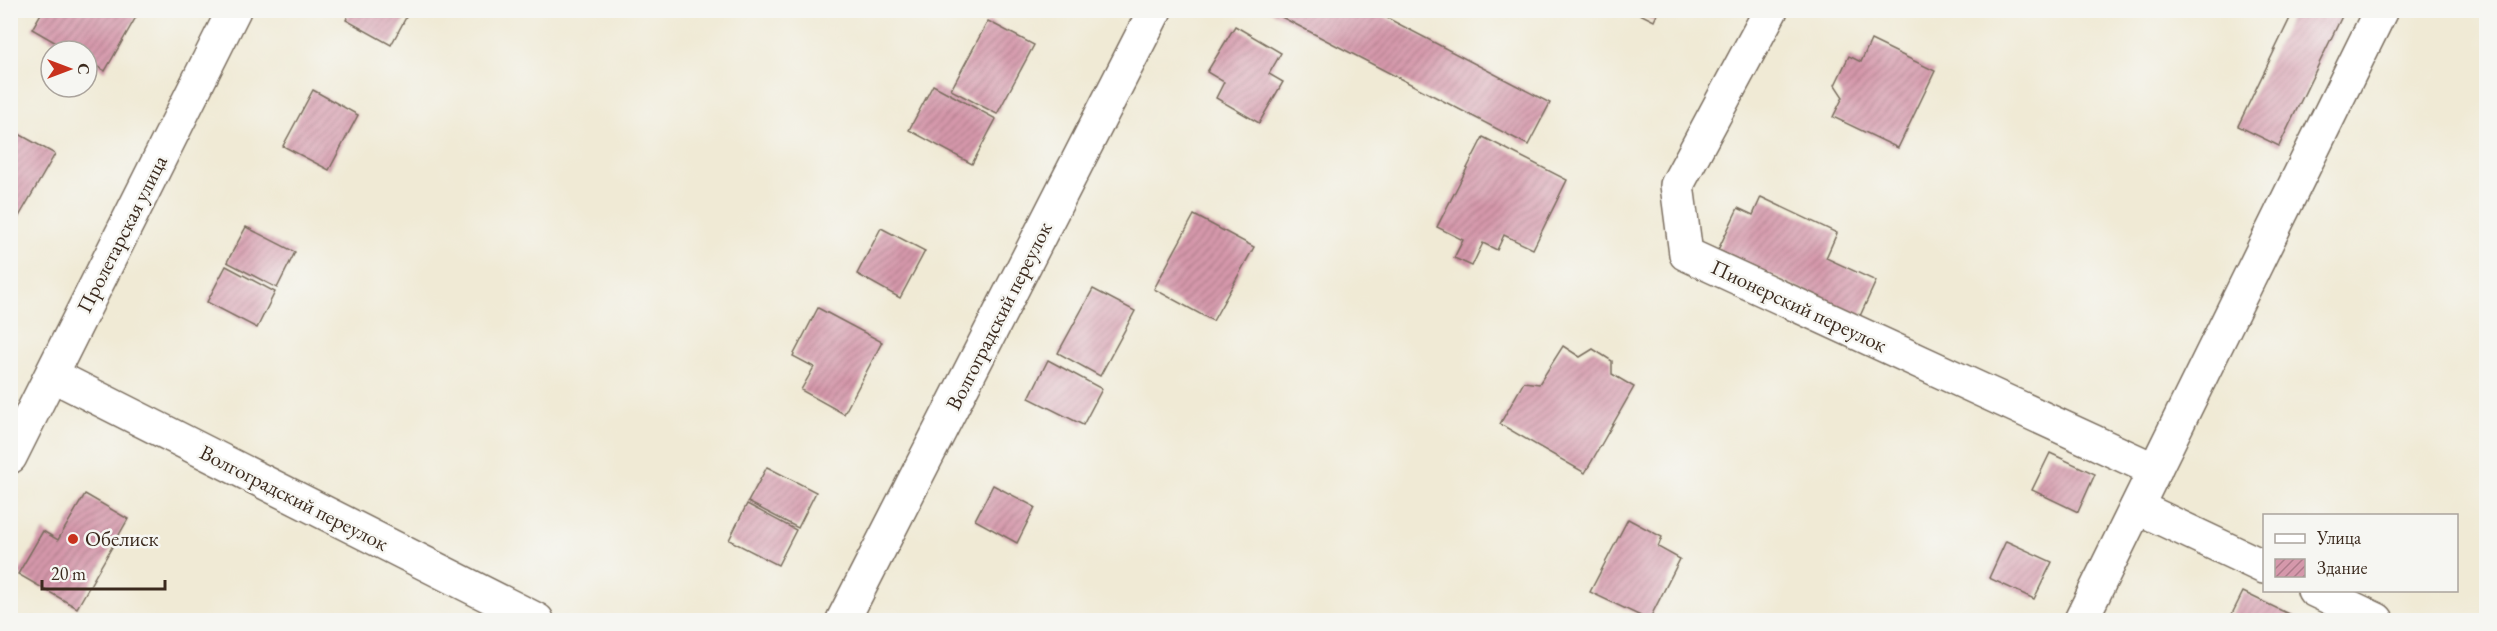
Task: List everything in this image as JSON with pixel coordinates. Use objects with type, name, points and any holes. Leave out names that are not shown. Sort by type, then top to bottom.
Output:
[{"type":"street","name":"Пролетарская улица","points":[[10,457],[234,10]]},
{"type":"street","name":"Волгоградский переулок","points":[[843,621],[1155,10]]},
{"type":"street","name":"Пионерский переулок","points":[[1771,10],[1677,184],[1686,254],[2155,470]]},
{"type":"street","points":[[2081,621],[2381,10]]},
{"type":"street","name":"Волгоградский переулок","points":[[52,375],[537,621]]},
{"type":"street","points":[[2137,507],[2263,566]]},
{"type":"street","points":[[2315,592],[2377,621]]},
{"type":"building","points":[[43,10],[140,10],[105,71],[99,68],[99,39],[49,39],[32,29]]},
{"type":"building","points":[[351,10],[410,10],[391,45],[346,20]]},
{"type":"building","points":[[1268,10],[1372,10],[1550,103],[1528,145]]},
{"type":"building","points":[[1632,10],[1659,10],[1654,21]]},
{"type":"building","points":[[2294,10],[2345,10],[2279,146],[2238,126]]},
{"type":"building","points":[[988,21],[1034,45],[997,114],[951,90]]},
{"type":"building","points":[[1235,26],[1281,53],[1269,74],[1283,82],[1259,123],[1216,98],[1224,82],[1207,72]]},
{"type":"building","points":[[1871,40],[1935,71],[1898,148],[1833,117],[1843,97],[1835,85],[1849,56],[1861,62]]},
{"type":"building","points":[[933,85],[996,119],[972,164],[909,130]]},
{"type":"building","points":[[313,90],[358,115],[329,170],[283,146]]},
{"type":"building","points":[[10,129],[55,154],[10,232]]},
{"type":"building","points":[[1483,137],[1567,180],[1533,249],[1504,235],[1497,250],[1483,243],[1472,266],[1454,258],[1463,240],[1437,227]]},
{"type":"building","points":[[1761,197],[1837,233],[1826,258],[1876,281],[1860,316],[1718,250],[1738,208],[1753,215]]},
{"type":"building","points":[[1194,215],[1254,247],[1213,321],[1154,289]]},
{"type":"building","points":[[246,227],[295,252],[277,288],[227,262]]},
{"type":"building","points":[[881,228],[925,251],[900,298],[857,274]]},
{"type":"building","points":[[226,266],[275,292],[257,328],[207,302]]},
{"type":"building","points":[[1093,289],[1135,311],[1100,376],[1058,353]]},
{"type":"building","points":[[818,308],[882,342],[844,414],[801,390],[814,367],[793,356]]},
{"type":"building","points":[[1563,346],[1580,357],[1593,349],[1612,361],[1612,374],[1634,387],[1585,473],[1500,424],[1524,382],[1539,384]]},
{"type":"building","points":[[1048,360],[1102,389],[1083,425],[1029,398]]},
{"type":"building","points":[[2050,453],[2095,474],[2078,512],[2032,490]]},
{"type":"building","points":[[767,467],[816,492],[798,528],[748,502]]},
{"type":"building","points":[[993,485],[1035,507],[1017,543],[975,520]]},
{"type":"building","points":[[85,494],[128,519],[77,608],[18,574],[43,531],[58,540]]},
{"type":"building","points":[[747,504],[796,530],[778,565],[729,540]]},
{"type":"building","points":[[1628,519],[1662,537],[1658,547],[1680,559],[1649,620],[1590,592]]},
{"type":"building","points":[[2006,541],[2052,562],[2034,599],[1989,578]]},
{"type":"building","points":[[2243,592],[2301,620],[2229,620]]},
{"type":"place","name":"Обелиск","points":[[73,539]]}]
